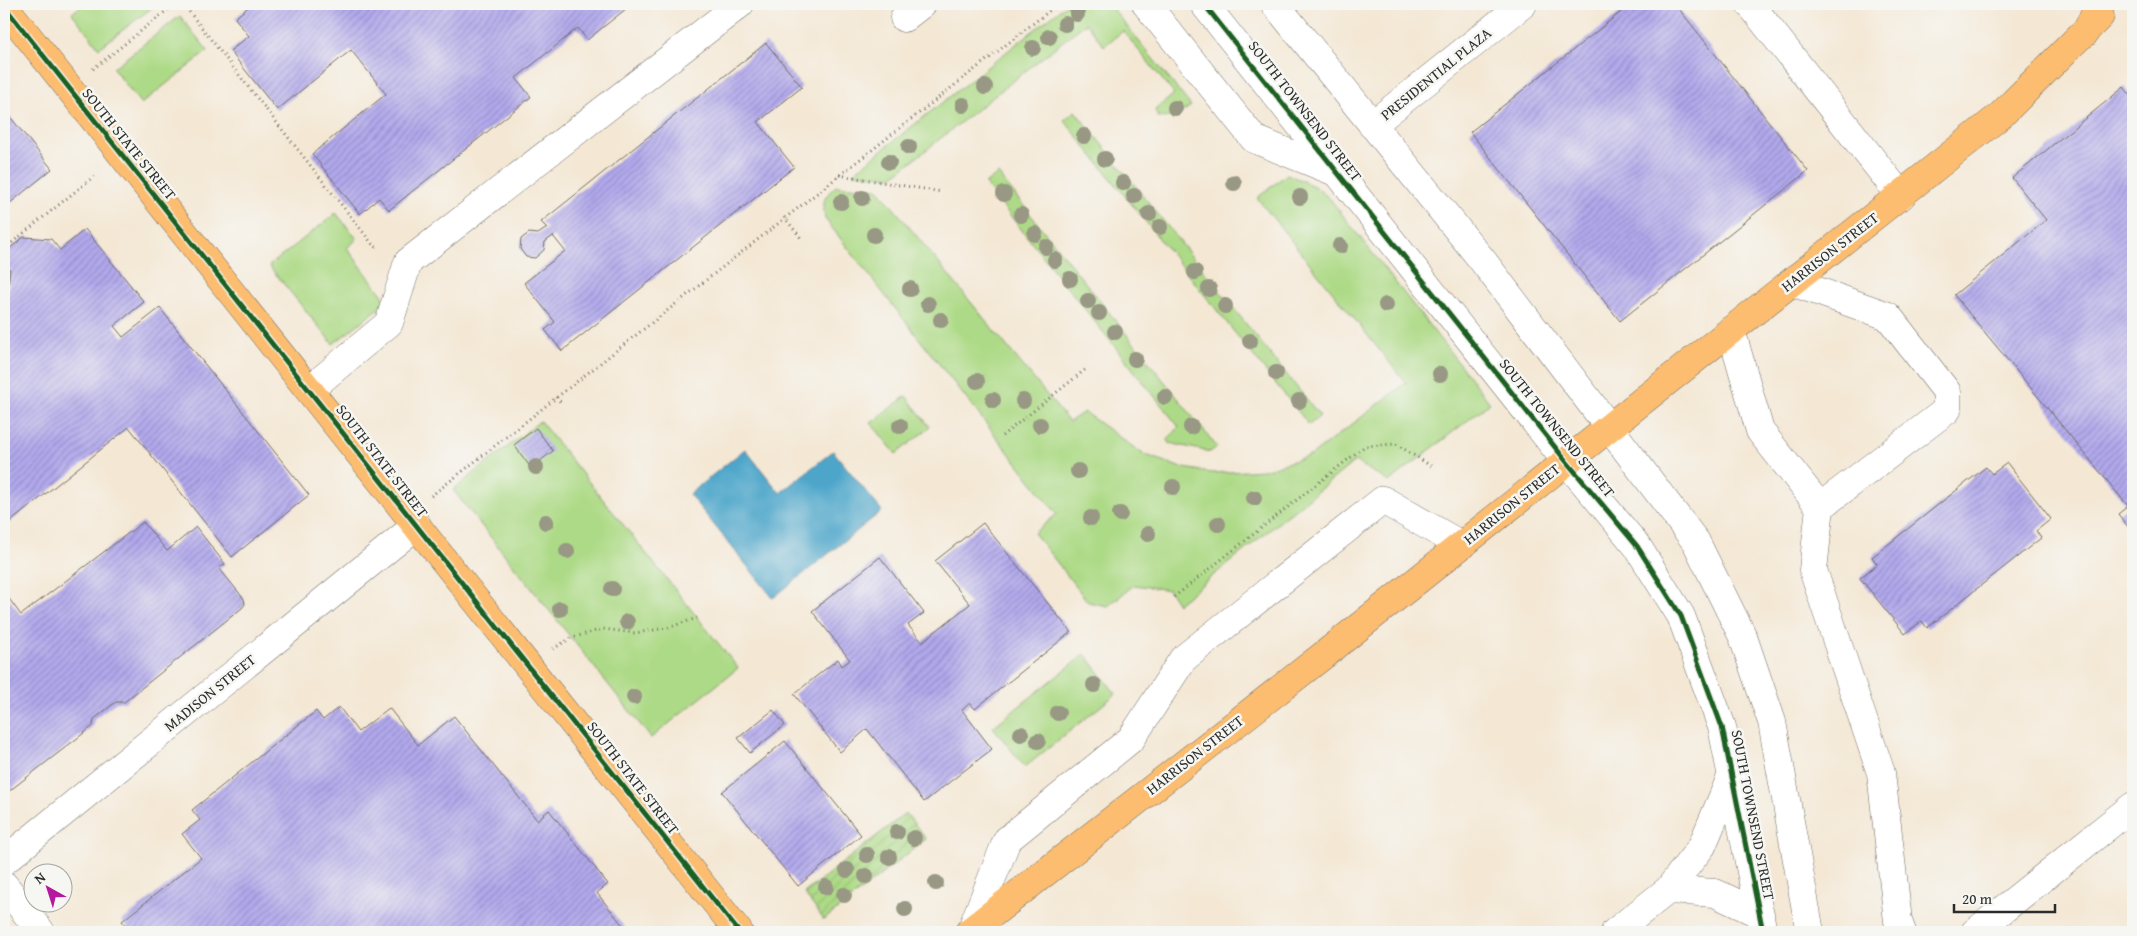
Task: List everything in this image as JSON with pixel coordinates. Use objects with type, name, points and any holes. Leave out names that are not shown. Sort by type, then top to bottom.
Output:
[{"type":"main road","points":[[2084,34],[2101,4]]},
{"type":"main road","name":"HARRISON STREET","points":[[970,932],[1461,545],[2001,115],[2084,34],[2111,4]]},
{"type":"main road","name":"SOUTH STATE STREET","points":[[4,6],[739,932]]},
{"type":"street","points":[[309,390],[389,323],[408,262],[740,4]]},
{"type":"street","points":[[1146,4],[1254,138],[1339,174]]},
{"type":"street","name":"SOUTH TOWNSEND STREET","points":[[1204,4],[1566,461],[1637,546],[1681,616],[1722,727],[1761,923]]},
{"type":"street","points":[[1275,4],[1483,261],[1696,542],[1743,637],[1772,722],[1810,932]]},
{"type":"street","points":[[1293,4],[1299,34]]},
{"type":"street","name":"PRESIDENTIAL PLAZA","points":[[1372,125],[1523,4]]},
{"type":"street","points":[[1750,4],[1901,196]]},
{"type":"street","points":[[1792,282],[1888,316],[1948,392],[1947,410],[1820,508]]},
{"type":"street","points":[[1731,330],[1760,431],[1820,508],[1813,570],[1881,773],[1898,921],[1902,932]]},
{"type":"street","points":[[970,932],[1007,840],[1131,739],[1182,659],[1383,500],[1461,545]]},
{"type":"street","name":"MADISON STREET","points":[[4,861],[412,520]]},
{"type":"street","points":[[1615,932],[1668,890],[1702,846],[1732,775]]},
{"type":"street","points":[[1975,932],[2133,806]]},
{"type":"street","points":[[4,885],[42,932]]},
{"type":"street","points":[[1668,890],[1715,893],[1761,923]]},
{"type":"path","points":[[69,88],[175,4]]},
{"type":"path","points":[[183,4],[374,246],[408,262]]},
{"type":"path","points":[[412,520],[556,397],[1058,4]]},
{"type":"path","points":[[4,249],[122,154]]},
{"type":"path","points":[[838,175],[942,192]]},
{"type":"path","points":[[784,218],[801,238]]},
{"type":"path","points":[[1002,436],[1086,370]]},
{"type":"path","points":[[556,397],[562,404]]},
{"type":"path","points":[[1174,598],[1365,446],[1396,444],[1431,466]]},
{"type":"path","points":[[527,664],[571,638],[603,629],[635,633],[667,628],[697,618]]},
{"type":"green space","points":[[84,4],[157,4],[99,48],[72,13]]},
{"type":"green space","points":[[1067,4],[1109,4],[1191,106],[1172,117],[1158,117],[1155,110],[1174,94],[1123,31],[1104,46],[1086,23],[892,177],[853,173]]},
{"type":"green space","points":[[180,16],[208,51],[141,104],[113,68]]},
{"type":"green space","points":[[1075,111],[1320,416],[1309,425],[1064,120]]},
{"type":"green space","points":[[998,174],[1217,447],[1210,452],[1169,443],[1167,440],[1179,427],[985,184]]},
{"type":"green space","points":[[1287,174],[1316,187],[1330,199],[1490,403],[1389,482],[1355,461],[1178,604],[1169,590],[1134,585],[1108,606],[1088,602],[1034,533],[1057,514],[825,219],[824,200],[836,186],[878,189],[1069,422],[1084,412],[1143,454],[1179,467],[1212,473],[1264,470],[1312,455],[1406,383],[1257,198]]},
{"type":"green space","points":[[336,213],[357,239],[347,248],[384,297],[383,305],[333,344],[269,266]]},
{"type":"green space","points":[[906,396],[930,427],[896,454],[871,423]]},
{"type":"green space","points":[[540,421],[738,668],[651,738],[453,490]]},
{"type":"green space","points":[[1085,654],[1116,694],[1025,767],[993,727]]},
{"type":"green space","points":[[906,813],[926,839],[824,920],[804,893]]},
{"type":"water","points":[[745,449],[780,493],[833,451],[882,511],[773,598],[689,494]]},
{"type":"building","points":[[252,4],[632,4],[587,40],[578,28],[516,78],[531,97],[389,210],[379,198],[360,214],[312,154],[386,94],[351,50],[277,110],[230,51],[249,36],[235,18]]},
{"type":"building","points":[[1631,4],[1675,4],[1808,171],[1620,321],[1470,132]]},
{"type":"building","points":[[766,43],[802,87],[758,122],[794,167],[562,351],[545,330],[555,322],[524,283],[565,251],[553,236],[545,242],[544,250],[535,258],[526,257],[520,249],[521,239],[529,233],[538,234],[547,228],[541,222]]},
{"type":"building","points":[[2124,87],[2133,99],[2133,533],[2118,514],[2128,506],[1954,295],[2046,220],[2012,178]]},
{"type":"building","points":[[4,109],[52,169],[4,208]]},
{"type":"building","points":[[85,229],[144,302],[114,326],[123,337],[160,308],[309,495],[232,557],[129,427],[4,527],[4,301],[7,298],[10,269],[4,268],[4,253],[24,237],[51,239],[60,250]]},
{"type":"building","points":[[536,428],[553,451],[531,468],[514,445]]},
{"type":"building","points":[[2007,463],[2051,519],[2036,531],[2041,538],[1927,628],[1922,621],[1905,634],[1860,578],[1877,564],[1872,557],[1986,467],[1992,474]]},
{"type":"building","points":[[143,522],[167,551],[196,527],[225,564],[219,568],[244,599],[245,604],[124,702],[116,702],[94,719],[93,726],[4,795],[4,592],[21,615]]},
{"type":"building","points":[[983,523],[1071,632],[975,709],[970,703],[962,710],[992,749],[924,802],[867,729],[840,752],[794,694],[838,659],[842,666],[850,660],[812,611],[880,557],[924,613],[908,625],[922,642],[970,604],[935,561]]},
{"type":"building","points":[[339,707],[358,732],[389,708],[418,745],[454,716],[537,820],[549,810],[608,884],[597,893],[628,932],[131,932],[122,921],[201,858],[182,834],[200,820],[192,810],[316,711],[323,720]]},
{"type":"building","points":[[773,710],[785,725],[750,753],[738,738]]},
{"type":"building","points":[[785,741],[861,835],[798,886],[722,792]]},
{"type":"cycle path","points":[[1204,4],[1566,461],[1637,546],[1681,616],[1722,727],[1763,932]]},
{"type":"cycle path","points":[[4,6],[739,932]]}]
